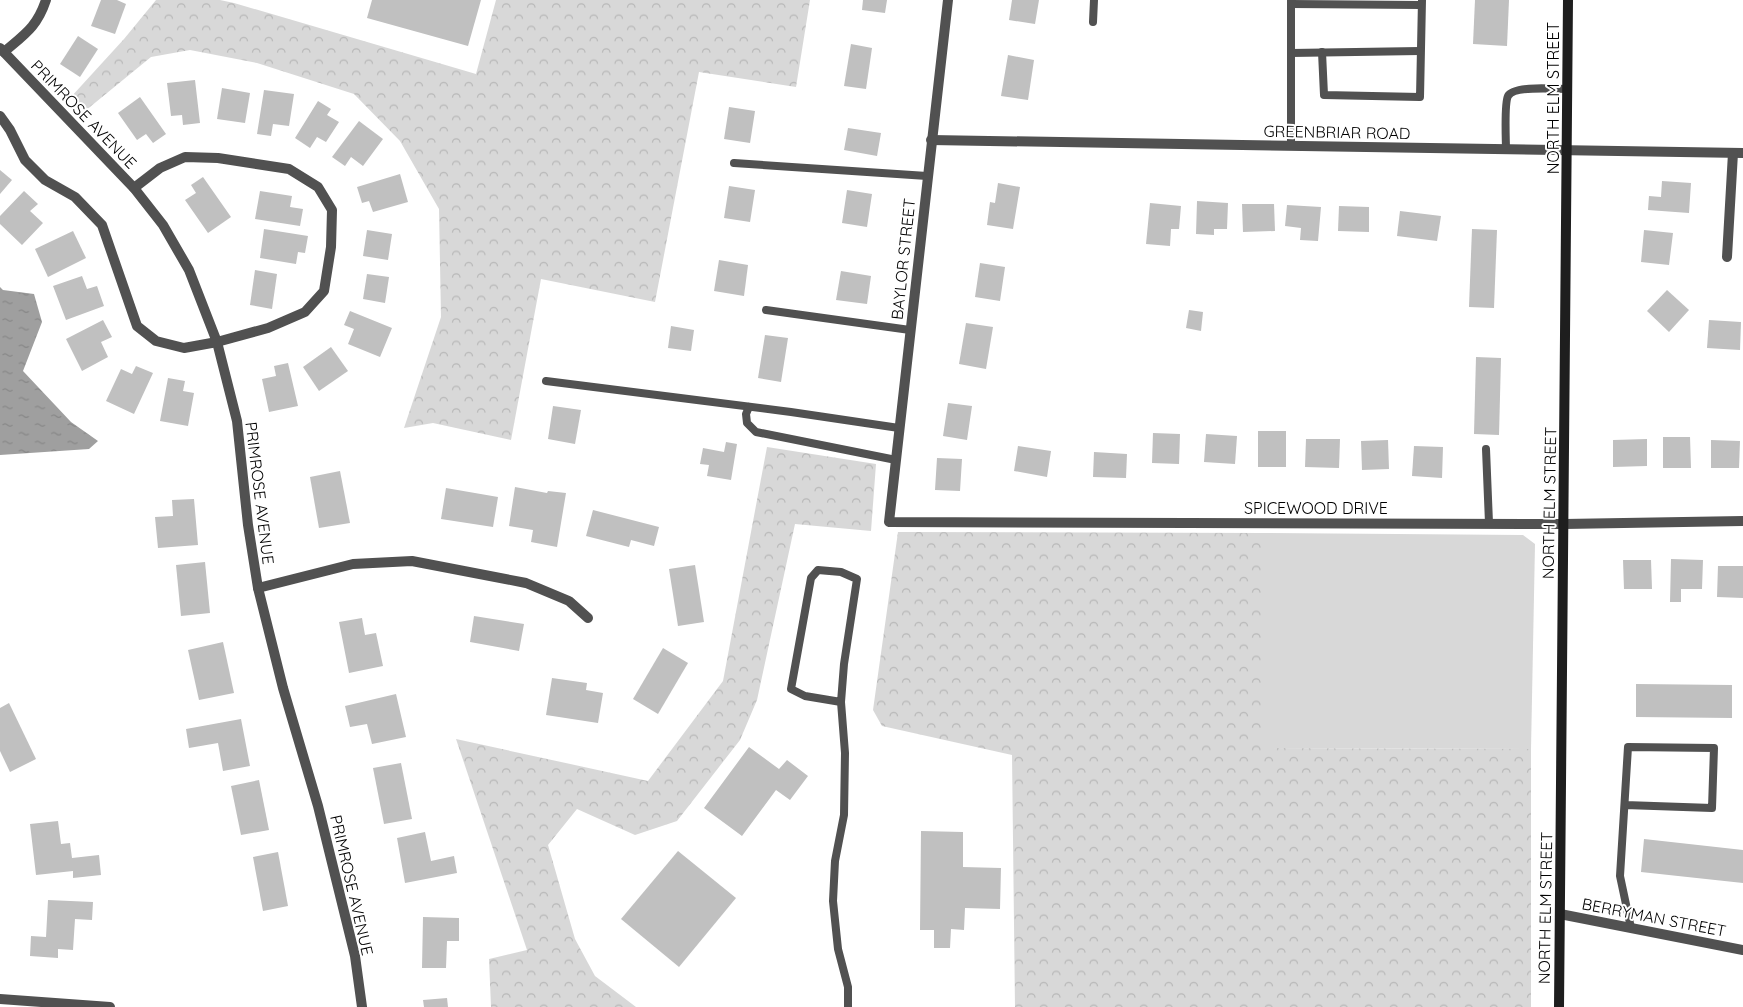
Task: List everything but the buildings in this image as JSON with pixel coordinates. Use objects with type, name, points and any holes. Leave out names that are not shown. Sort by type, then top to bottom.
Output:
[{"type":"main road","name":"NORTH ELM STREET","points":[[1559,1007],[1568,0]]},
{"type":"street","points":[[2,50],[32,28],[41,16],[46,0]]},
{"type":"street","name":"BAYLOR STREET","points":[[889,522],[948,0]]},
{"type":"street","name":"PRIMROSE AVENUE","points":[[2,50],[134,188],[163,225],[189,270],[217,342],[237,421],[248,525],[258,588],[318,806],[355,956],[362,1007]]},
{"type":"street","points":[[0,116],[10,130],[25,160],[45,180],[75,197],[102,225],[136,326],[156,341],[184,348],[217,342],[268,328],[305,312],[324,291],[331,247],[332,210],[318,187],[289,169],[218,158],[186,157],[160,168],[134,188]]},
{"type":"street","name":"GREENBRIAR ROAD","points":[[931,140],[1568,152],[1738,153]]},
{"type":"street","points":[[1727,258],[1738,153]]},
{"type":"street","name":"SPICEWOOD DRIVE","points":[[889,522],[1564,524],[1743,521]]},
{"type":"street","points":[[258,588],[353,564],[412,561],[526,583],[569,601],[588,618]]},
{"type":"street","name":"BERRYMAN STREET","points":[[1560,914],[1743,950]]},
{"type":"street","points":[[0,999],[110,1007]]},
{"type":"lane","points":[[1093,22],[1094,0]]},
{"type":"lane","points":[[1290,146],[1291,2],[1422,3],[1420,97],[1324,95],[1322,52]]},
{"type":"lane","points":[[1291,52],[1420,51]]},
{"type":"lane","points":[[1506,150],[1507,101],[1511,92],[1519,89],[1568,89]]},
{"type":"lane","points":[[734,163],[927,176]]},
{"type":"lane","points":[[766,310],[910,330]]},
{"type":"lane","points":[[546,381],[899,428]]},
{"type":"lane","points":[[749,407],[746,414],[747,423],[756,432],[896,460]]},
{"type":"lane","points":[[1486,449],[1489,523]]},
{"type":"lane","points":[[841,702],[805,696],[791,689],[811,578],[818,570],[841,572],[857,579],[844,664],[841,702],[845,753],[844,815],[835,861],[833,901],[838,949],[848,987],[848,1007]]},
{"type":"lane","points":[[1625,805],[1712,808],[1714,748],[1628,747],[1620,876],[1631,928]]},
{"type":"green space","points":[[156,0],[220,0],[234,3],[476,74],[496,0],[810,0],[796,87],[699,72],[655,302],[541,279],[511,440],[433,423],[404,428],[441,317],[439,209],[400,141],[354,94],[257,63],[190,50],[151,57],[85,111],[71,97],[124,39]]},
{"type":"green space","points":[[767,447],[876,464],[871,531],[795,524],[757,700],[740,740],[677,821],[635,835],[577,809],[548,845],[575,939],[595,976],[636,1007],[491,1007],[489,959],[527,950],[456,739],[648,781],[723,681]]},
{"type":"green space","points":[[898,532],[1262,533],[1262,748],[1531,749],[1531,1007],[1015,1007],[1012,755],[882,726],[873,710]]},
{"type":"green space","points":[[1262,533],[1523,535],[1535,544],[1531,749],[1262,748]]},
{"type":"water","points":[[0,287],[3,290],[34,294],[42,322],[23,371],[71,422],[98,441],[89,449],[0,455]]}]
